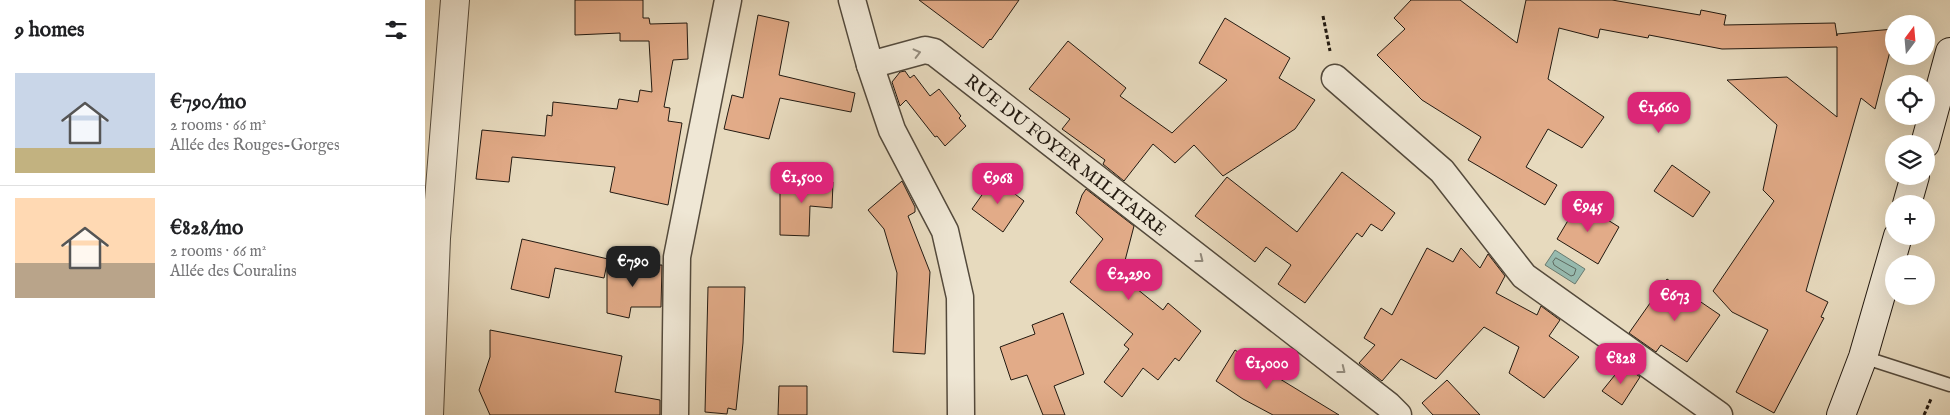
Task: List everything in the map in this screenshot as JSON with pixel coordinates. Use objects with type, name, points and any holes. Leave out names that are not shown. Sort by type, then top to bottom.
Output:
[{"type":"street","points":[[429,415],[436,238],[455,0]]},
{"type":"street","points":[[675,415],[677,257],[728,0]]},
{"type":"street","points":[[852,0],[870,65],[892,130],[945,231],[960,297],[961,415]]},
{"type":"street","name":"RUE DU FOYER MILITAIRE","points":[[870,65],[925,50],[935,52],[1388,405],[1398,415]]},
{"type":"street","points":[[1927,135],[1950,52]]},
{"type":"street","points":[[1335,78],[1442,171],[1524,276],[1719,415]]},
{"type":"street","points":[[1841,415],[1863,356],[1894,245]]},
{"type":"lane","points":[[1863,356],[1950,384]]},
{"type":"path","points":[[1323,16],[1335,78]]},
{"type":"water","points":[[1555,250],[1585,269],[1575,284],[1545,265]]},
{"type":"building","points":[[575,0],[643,0],[643,18],[649,18],[650,24],[687,23],[688,59],[673,60],[664,107],[670,108],[668,121],[682,123],[668,205],[610,192],[615,167],[512,157],[509,182],[476,179],[482,130],[545,136],[547,115],[552,116],[553,102],[617,109],[619,99],[638,102],[640,90],[652,92],[649,41],[620,41],[620,33],[575,35]]},
{"type":"building","points":[[919,0],[1019,0],[991,40],[983,48]]},
{"type":"building","points":[[1411,0],[1460,0],[1517,43],[1526,0],[1612,0],[1700,15],[1701,10],[1726,15],[1724,25],[1835,23],[1837,36],[1837,34],[1885,30],[1886,65],[1875,109],[1861,98],[1806,291],[1828,302],[1821,317],[1824,318],[1774,413],[1736,392],[1768,330],[1732,312],[1713,291],[1774,201],[1763,190],[1777,125],[1727,80],[1787,77],[1837,117],[1837,47],[1722,49],[1649,35],[1648,38],[1600,29],[1598,38],[1559,28],[1548,79],[1604,117],[1582,148],[1548,129],[1526,167],[1557,185],[1545,205],[1468,160],[1481,137],[1422,100],[1377,55],[1405,29],[1394,18]]},
{"type":"building","points":[[758,15],[789,22],[779,75],[855,93],[851,112],[780,98],[769,139],[724,129],[732,95],[743,98]]},
{"type":"building","points":[[1225,18],[1290,58],[1279,78],[1315,100],[1295,129],[1223,176],[1194,145],[1175,163],[1153,144],[1124,181],[1103,164],[1105,160],[1062,129],[1070,119],[1029,89],[1068,41],[1126,88],[1120,96],[1172,133],[1227,80],[1199,63]]},
{"type":"building","points":[[905,71],[910,78],[914,75],[930,96],[939,89],[961,116],[959,118],[966,126],[945,146],[937,136],[935,137],[906,100],[900,106],[892,82],[900,72]]},
{"type":"building","points":[[1672,165],[1710,192],[1693,217],[1654,191]]},
{"type":"building","points":[[1342,172],[1395,213],[1382,231],[1371,224],[1362,237],[1357,233],[1305,303],[1278,284],[1291,265],[1266,247],[1255,262],[1195,216],[1227,177],[1297,232]]},
{"type":"building","points":[[780,178],[833,182],[832,208],[810,206],[809,236],[780,235]]},
{"type":"building","points":[[994,178],[1024,201],[1003,232],[972,209]]},
{"type":"building","points":[[902,181],[915,207],[915,212],[908,216],[930,272],[925,354],[893,352],[897,273],[884,229],[868,210]]},
{"type":"building","points":[[1086,189],[1134,226],[1121,276],[1163,310],[1168,303],[1201,331],[1179,361],[1175,358],[1158,380],[1143,368],[1122,397],[1104,382],[1129,349],[1124,345],[1133,334],[1070,282],[1103,239],[1076,213]]},
{"type":"building","points":[[1579,202],[1619,227],[1598,264],[1557,239]]},
{"type":"building","points":[[522,239],[608,259],[604,278],[555,268],[549,298],[511,289]]},
{"type":"building","points":[[1427,248],[1453,262],[1461,248],[1480,268],[1488,254],[1505,276],[1496,293],[1537,315],[1541,306],[1560,320],[1549,336],[1579,357],[1544,398],[1509,373],[1519,347],[1484,327],[1436,379],[1401,359],[1382,381],[1359,363],[1375,345],[1364,338],[1381,308],[1392,315]]},
{"type":"building","points":[[662,265],[661,307],[631,307],[629,318],[607,313],[607,266]]},
{"type":"building","points":[[1667,279],[1720,315],[1687,362],[1661,345],[1656,352],[1629,333]]},
{"type":"building","points":[[708,287],[745,287],[743,343],[736,410],[728,408],[727,414],[705,412]]},
{"type":"building","points":[[1063,313],[1084,374],[1054,386],[1065,415],[1043,415],[1027,375],[1011,380],[1000,347],[1035,334],[1032,325]]},
{"type":"building","points":[[490,330],[622,356],[615,392],[660,400],[660,415],[490,415],[479,390],[490,357]]},
{"type":"building","points":[[1235,350],[1339,415],[1273,415],[1243,399],[1216,381]]},
{"type":"building","points":[[1623,365],[1640,377],[1622,405],[1602,391]]},
{"type":"building","points":[[1447,380],[1480,415],[1433,415],[1422,403]]},
{"type":"building","points":[[779,386],[807,386],[807,415],[778,415]]}]
